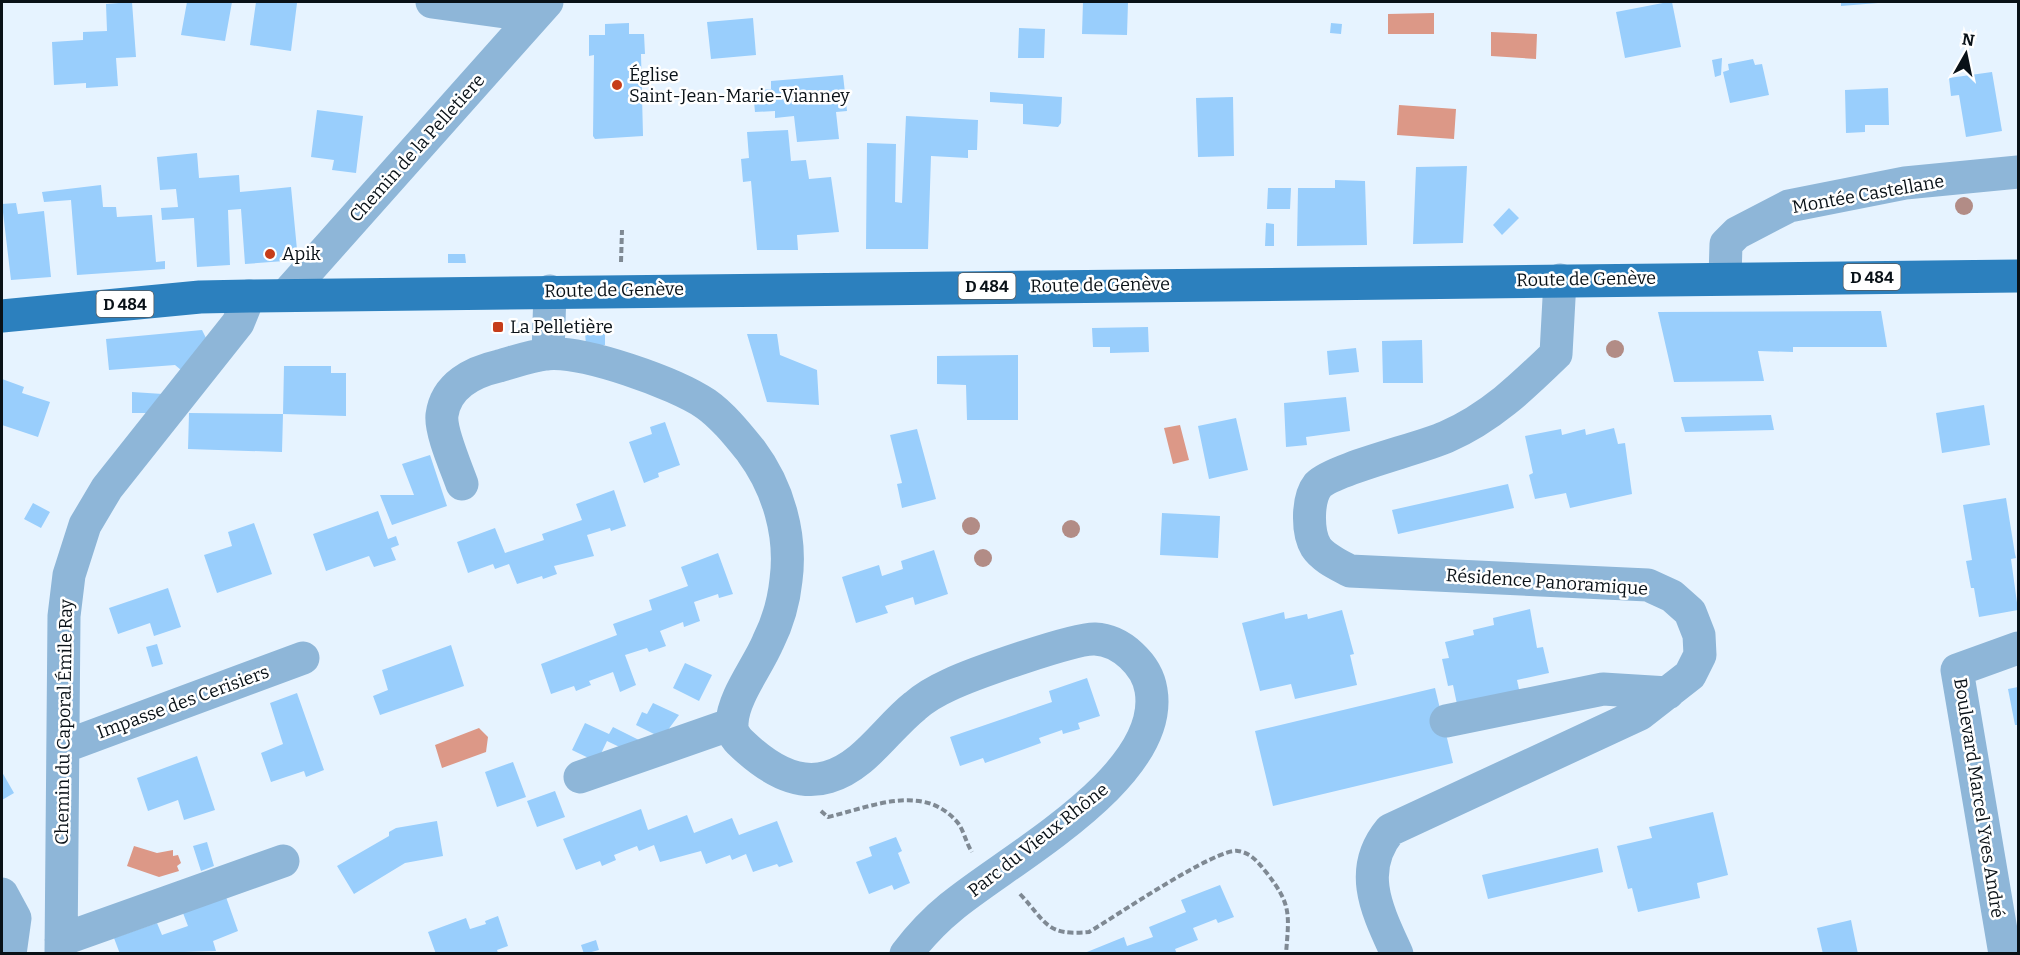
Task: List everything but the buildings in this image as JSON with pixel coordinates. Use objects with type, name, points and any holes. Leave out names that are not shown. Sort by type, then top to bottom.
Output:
[{"type":"main road","name":"Route de Genève","points":[[2,315],[200,297],[286,295],[2019,276]]},
{"type":"street","points":[[432,2],[541,9]]},
{"type":"street","name":"Chemin de la Pelletiere","points":[[286,295],[541,9]]},
{"type":"street","name":"Montée Castellane","points":[[1725,278],[1726,244],[1737,233],[1789,206],[1905,183],[2019,172]]},
{"type":"street","name":"Résidence Panoramique","points":[[1397,954],[1375,905],[1373,885],[1372,865],[1378,844],[1390,830],[1640,714],[1690,675],[1700,655],[1700,635],[1690,612],[1672,596],[1648,585],[1350,571],[1329,559],[1316,547],[1311,527],[1311,502],[1317,486],[1332,474],[1410,451],[1447,437],[1487,416],[1556,354],[1560,280]]},
{"type":"street","points":[[548,354],[550,291]]},
{"type":"street","name":"Chemin du Caporal Émile Ray","points":[[61,947],[64,616],[69,574],[85,525],[107,488],[238,323],[249,296]]},
{"type":"street","points":[[462,484],[441,418],[447,398],[458,383],[485,369],[548,354],[601,362],[672,385],[708,405],[753,455],[772,484],[782,512],[786,544],[786,580],[769,641],[741,693],[732,724],[580,777]]},
{"type":"street","name":"Parc du Vieux Rhône","points":[[732,724],[736,739],[760,762],[795,778],[826,778],[854,764],[914,706],[948,685],[1070,644],[1096,639],[1119,646],[1140,664],[1151,690],[1150,716],[1140,741],[1121,773],[1103,793],[951,907],[906,954]]},
{"type":"street","name":"Boulevard Marcel Yves André","points":[[2005,954],[1957,670],[2019,648]]},
{"type":"street","name":"Impasse des Cerisiers","points":[[63,747],[303,658]]},
{"type":"street","points":[[1446,721],[1603,689],[1668,693]]},
{"type":"street","points":[[61,947],[283,861]]},
{"type":"street","points":[[2,894],[15,918],[10,954]]},
{"type":"path","points":[[621,265],[622,230]]},
{"type":"path","points":[[795,778],[809,802],[828,817],[905,798],[941,807],[959,824],[968,845],[980,862],[998,873],[1055,931],[1066,934],[1089,932],[1210,858],[1236,850],[1255,858],[1283,894],[1288,918],[1286,954]]},
{"type":"shaded area","points":[[1434,13],[1434,34],[1388,34],[1388,14]]},
{"type":"shaded area","points":[[1491,32],[1537,34],[1536,59],[1491,56]]},
{"type":"shaded area","points":[[1399,105],[1456,109],[1454,139],[1397,135]]},
{"type":"shaded area","points":[[1180,425],[1189,460],[1173,464],[1164,428]]},
{"type":"shaded area","points":[[479,728],[488,737],[486,752],[442,768],[435,745]]},
{"type":"shaded area","points":[[134,846],[157,853],[173,850],[173,856],[178,855],[181,863],[177,866],[179,871],[159,877],[127,866]]},
{"type":"place","name":"Église Saint-Jean-Marie-Vianney","points":[[617,85]]},
{"type":"place","name":"Apik","points":[[270,254]]},
{"type":"place","name":"La Pelletière","points":[[498,327]]}]
